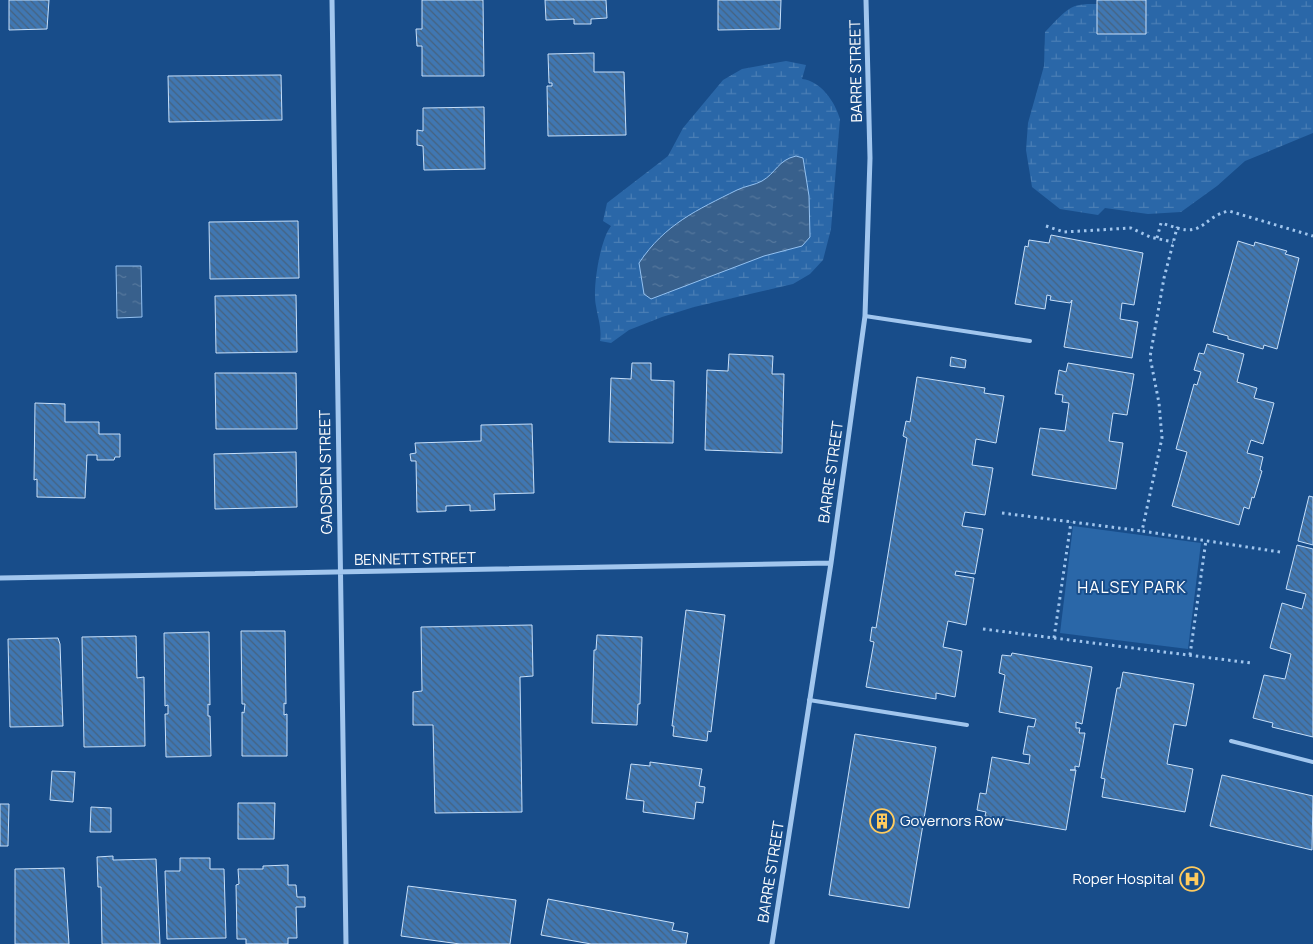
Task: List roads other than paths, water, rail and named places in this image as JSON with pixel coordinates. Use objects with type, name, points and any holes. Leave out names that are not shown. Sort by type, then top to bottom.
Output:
[{"type":"street","name":"GADSDEN STREET","points":[[332,0],[346,944]]},
{"type":"street","name":"BARRE STREET","points":[[772,944],[831,563],[865,316],[870,158],[866,0]]},
{"type":"street","name":"BENNETT STREET","points":[[0,578],[831,563]]},
{"type":"lane","points":[[865,316],[1030,341]]},
{"type":"lane","points":[[809,700],[967,725]]},
{"type":"lane","points":[[1231,741],[1313,762]]},
{"type":"water","points":[[796,156],[803,158],[809,196],[810,237],[802,246],[764,256],[651,299],[644,294],[639,263],[649,249],[671,228],[695,212],[737,190],[762,181],[785,160]]},
{"type":"water","points":[[116,266],[141,266],[142,317],[117,318]]},
{"type":"place","name":"Governors Row","points":[[882,821]]},
{"type":"place","name":"Roper Hospital","points":[[1192,879]]},
{"type":"district","name":"HALSEY PARK","points":[[1132,587]]}]
